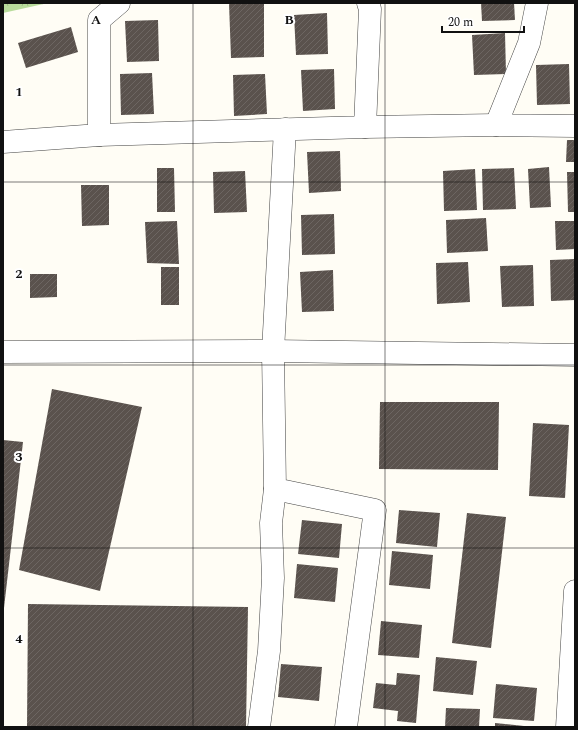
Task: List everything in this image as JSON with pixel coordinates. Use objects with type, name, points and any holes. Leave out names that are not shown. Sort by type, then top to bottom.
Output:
[{"type":"street","points":[[99,135],[98,20],[119,3]]},
{"type":"street","points":[[496,125],[529,43],[537,3]]},
{"type":"street","points":[[365,127],[373,5]]},
{"type":"street","points":[[3,142],[99,135],[285,129],[496,125],[575,126]]},
{"type":"street","points":[[259,727],[270,651],[273,578],[272,523],[275,489],[273,351],[285,129]]},
{"type":"street","points":[[3,352],[273,351],[575,355]]},
{"type":"street","points":[[275,489],[375,510],[346,727]]},
{"type":"street","points":[[567,727],[575,591]]},
{"type":"green space","points":[[3,3],[48,3],[3,13]]},
{"type":"building","points":[[229,3],[264,3],[264,57],[231,58]]},
{"type":"building","points":[[481,3],[514,3],[515,20],[482,21]]},
{"type":"building","points":[[327,13],[328,54],[296,55],[294,15]]},
{"type":"building","points":[[158,20],[159,61],[127,62],[125,21]]},
{"type":"building","points":[[71,27],[78,52],[26,68],[18,43]]},
{"type":"building","points":[[505,33],[506,74],[474,75],[472,35]]},
{"type":"building","points":[[569,64],[570,104],[537,105],[536,65]]},
{"type":"building","points":[[334,69],[335,109],[303,111],[301,70]]},
{"type":"building","points":[[152,73],[154,114],[121,115],[120,74]]},
{"type":"building","points":[[265,74],[267,114],[234,116],[233,75]]},
{"type":"building","points":[[567,140],[575,140],[575,162],[566,162]]},
{"type":"building","points":[[340,151],[341,191],[309,193],[307,152]]},
{"type":"building","points":[[549,167],[551,207],[530,208],[528,169]]},
{"type":"building","points":[[157,168],[174,168],[175,212],[157,212]]},
{"type":"building","points":[[514,168],[516,209],[483,210],[482,169]]},
{"type":"building","points":[[475,169],[477,210],[444,211],[443,171]]},
{"type":"building","points":[[245,171],[247,212],[214,213],[213,172]]},
{"type":"building","points":[[567,172],[575,172],[575,212],[568,212]]},
{"type":"building","points":[[81,185],[109,185],[109,225],[82,226]]},
{"type":"building","points":[[334,214],[335,254],[302,255],[301,215]]},
{"type":"building","points":[[486,218],[488,251],[447,253],[446,220]]},
{"type":"building","points":[[177,221],[179,264],[147,263],[145,222]]},
{"type":"building","points":[[555,221],[575,221],[575,249],[556,250]]},
{"type":"building","points":[[575,259],[575,300],[551,301],[550,260]]},
{"type":"building","points":[[468,262],[470,302],[437,304],[436,263]]},
{"type":"building","points":[[533,265],[534,306],[502,307],[500,266]]},
{"type":"building","points":[[161,267],[179,267],[179,305],[161,305]]},
{"type":"building","points":[[333,270],[334,311],[302,312],[300,272]]},
{"type":"building","points":[[30,274],[57,274],[57,297],[30,298]]},
{"type":"building","points":[[52,389],[142,407],[100,591],[19,570]]},
{"type":"building","points":[[380,402],[499,402],[498,470],[379,469]]},
{"type":"building","points":[[533,423],[569,425],[565,498],[529,496]]},
{"type":"building","points":[[3,440],[23,442],[4,608],[3,608]]},
{"type":"building","points":[[399,510],[440,513],[437,547],[396,543]]},
{"type":"building","points":[[467,513],[506,517],[491,648],[452,643]]},
{"type":"building","points":[[302,520],[342,524],[339,558],[298,554]]},
{"type":"building","points":[[392,551],[433,555],[430,589],[389,585]]},
{"type":"building","points":[[297,564],[338,568],[335,602],[294,598]]},
{"type":"building","points":[[28,604],[248,607],[246,727],[27,727]]},
{"type":"building","points":[[381,621],[422,625],[419,658],[378,655]]},
{"type":"building","points":[[436,657],[477,661],[473,695],[433,691]]},
{"type":"building","points":[[281,664],[322,667],[319,701],[278,697]]},
{"type":"building","points":[[397,673],[420,675],[416,723],[397,721],[398,711],[373,708],[376,683],[396,685]]},
{"type":"building","points":[[496,684],[537,688],[534,721],[493,718]]},
{"type":"building","points":[[446,708],[480,709],[479,727],[445,727]]},
{"type":"building","points":[[495,723],[524,726],[524,727],[495,727]]}]
